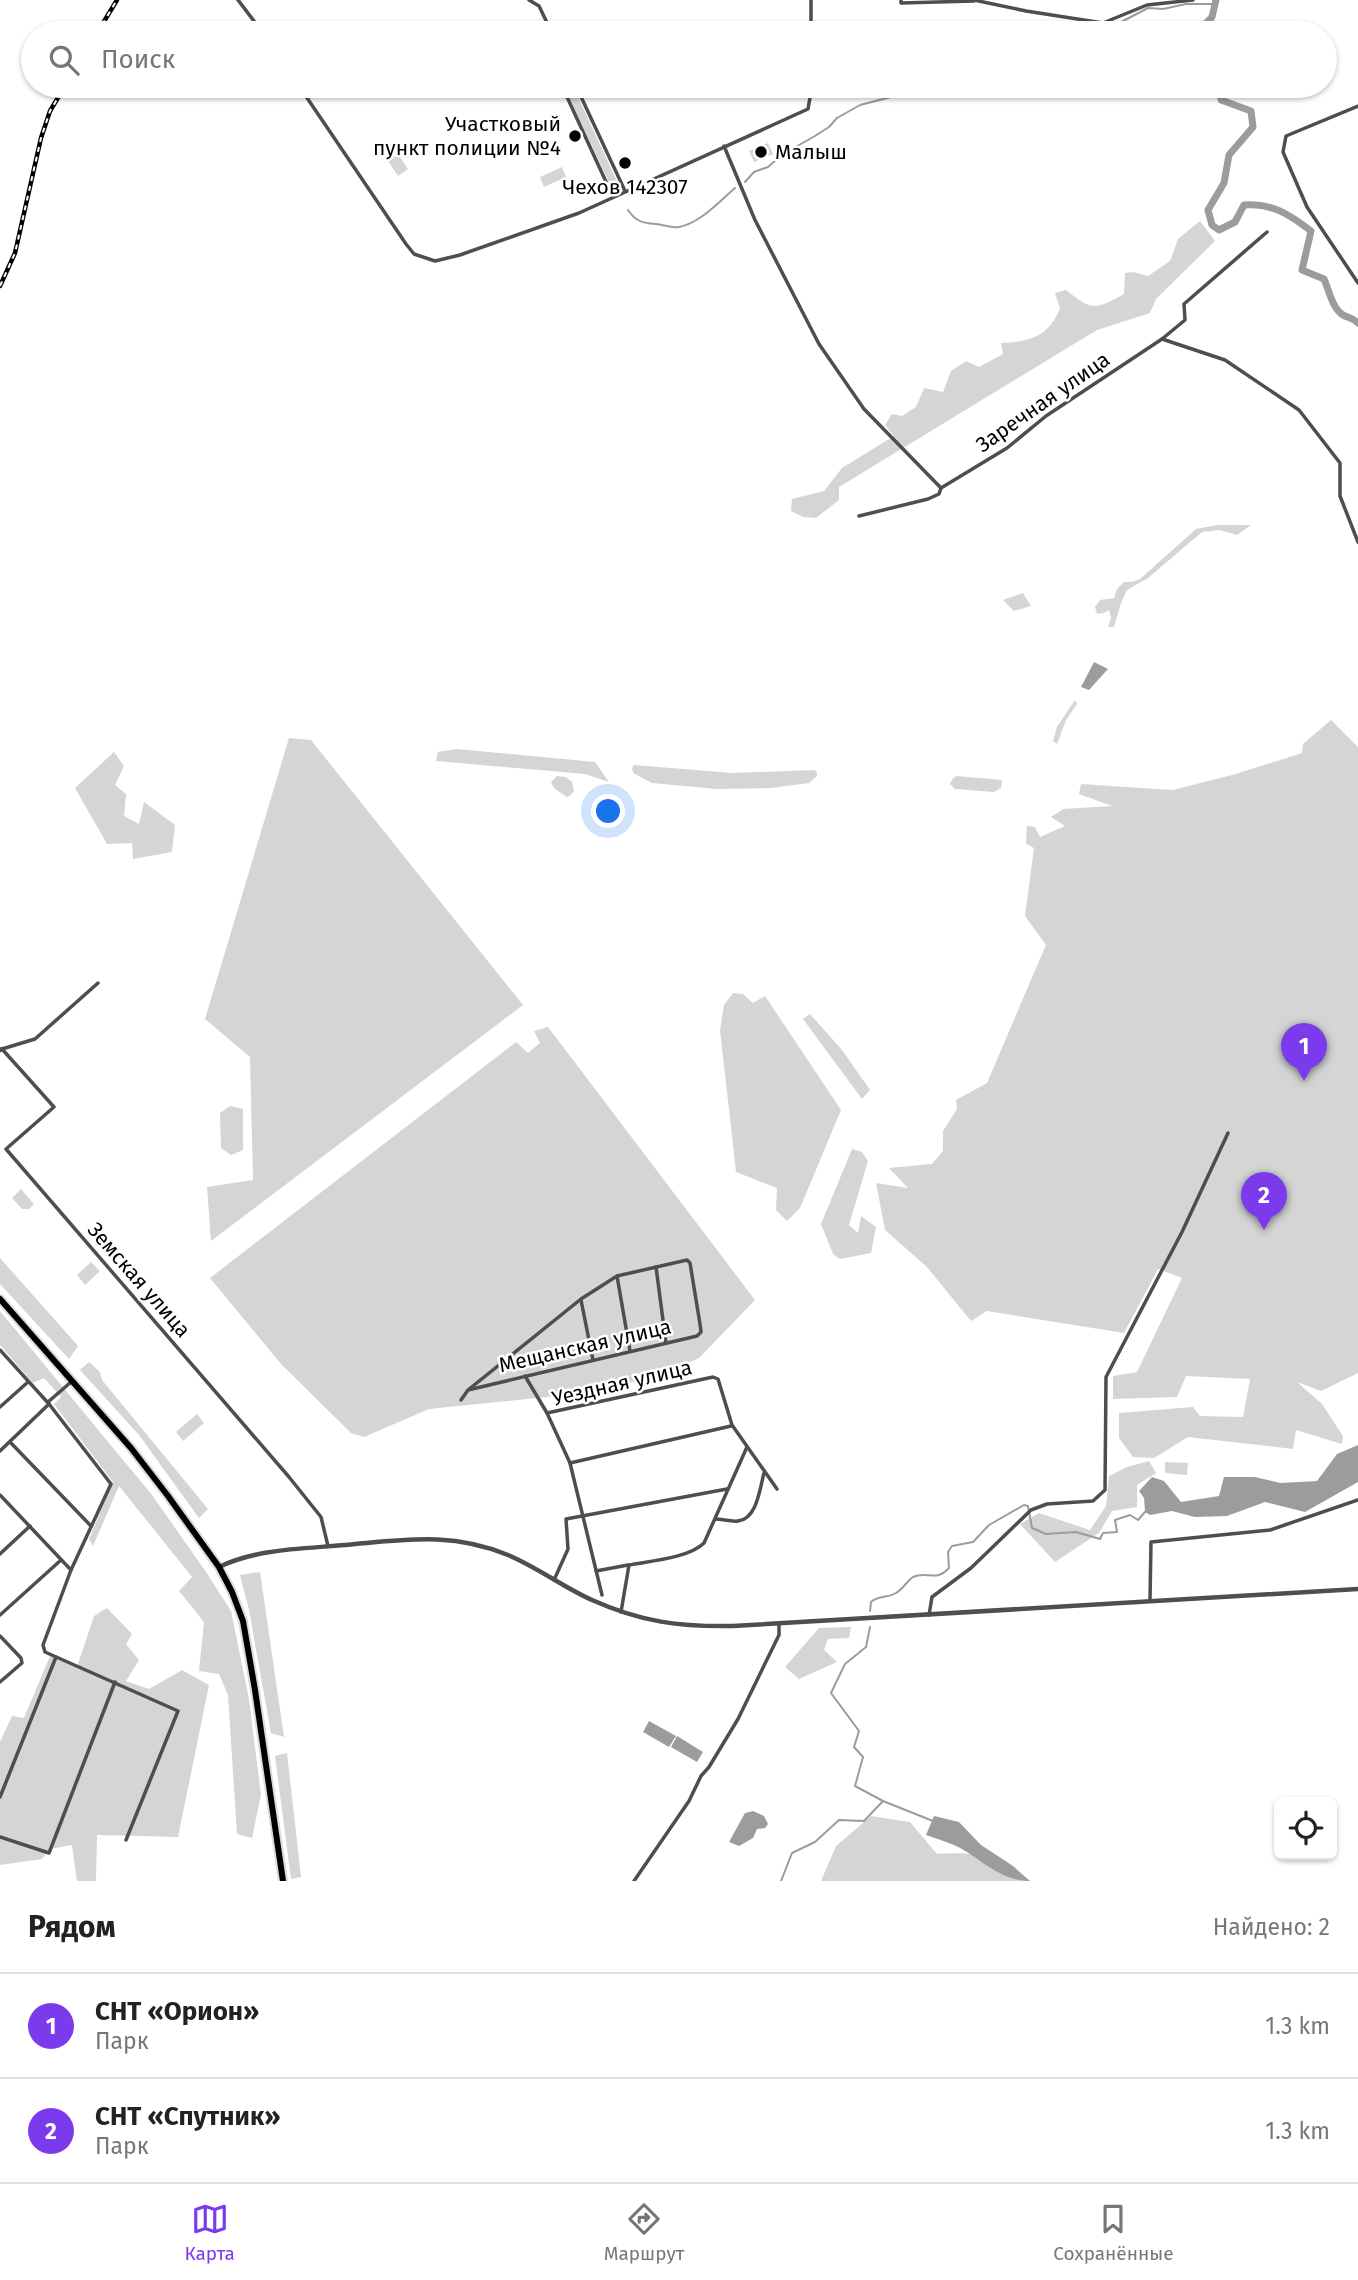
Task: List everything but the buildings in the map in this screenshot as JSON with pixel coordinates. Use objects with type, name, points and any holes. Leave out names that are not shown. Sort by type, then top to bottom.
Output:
[{"type":"main road","points":[[0,1299],[131,1448],[219,1567],[232,1592],[243,1621],[283,1881]]},
{"type":"street","points":[[238,0],[254,21]]},
{"type":"street","points":[[529,0],[539,6],[546,21]]},
{"type":"street","points":[[811,0],[811,21]]},
{"type":"street","points":[[901,0],[974,0],[1092,21]]},
{"type":"street","points":[[1108,21],[1147,5],[1193,0]]},
{"type":"street","points":[[307,98],[406,244],[414,254],[435,261],[557,222],[808,109],[811,98]]},
{"type":"street","points":[[568,98],[613,197]]},
{"type":"street","points":[[582,98],[625,191]]},
{"type":"street","points":[[1358,106],[1286,136],[1283,144],[1283,152],[1307,207],[1358,283]]},
{"type":"street","points":[[724,146],[755,220],[819,344],[864,409],[940,488]]},
{"type":"street","name":"Заречная улица","points":[[859,516],[939,494],[940,488],[1007,448],[1046,416],[1162,339],[1185,320],[1184,304],[1267,232]]},
{"type":"street","points":[[1162,339],[1225,360],[1299,410],[1340,463],[1340,496],[1358,542]]},
{"type":"street","points":[[1,1049],[35,1040],[98,983]]},
{"type":"street","name":"Земская улица","points":[[1,1049],[54,1107],[6,1149],[321,1517],[328,1546]]},
{"type":"street","points":[[929,1615],[932,1597],[971,1568],[1031,1510],[1047,1504],[1093,1501],[1105,1490],[1106,1377],[1228,1133]]},
{"type":"street","name":"Мещанская улица","points":[[468,1391],[696,1336],[701,1332],[690,1263],[687,1260],[656,1267]]},
{"type":"street","points":[[461,1400],[468,1391],[581,1299],[617,1276],[656,1267],[666,1343]]},
{"type":"street","points":[[617,1276],[630,1351]]},
{"type":"street","points":[[581,1299],[593,1360]]},
{"type":"street","points":[[0,1349],[48,1404],[111,1484],[71,1570],[43,1645],[45,1652],[178,1711],[126,1840]]},
{"type":"street","points":[[525,1376],[547,1413]]},
{"type":"street","name":"Уездная улица","points":[[602,1595],[570,1463],[547,1413],[713,1377],[718,1379],[732,1425]]},
{"type":"street","points":[[0,1451],[72,1380]]},
{"type":"street","points":[[0,1407],[28,1381]]},
{"type":"street","points":[[570,1463],[732,1425],[777,1489]]},
{"type":"street","points":[[10,1442],[92,1527]]},
{"type":"street","points":[[596,1572],[698,1550],[704,1543],[748,1446]]},
{"type":"street","points":[[715,1518],[739,1521],[748,1518],[764,1473]]},
{"type":"street","points":[[554,1580],[568,1549],[566,1519],[727,1489]]},
{"type":"street","points":[[0,1495],[71,1570]]},
{"type":"street","points":[[1150,1600],[1151,1542],[1270,1530],[1358,1500]]},
{"type":"street","points":[[0,1554],[30,1526]]},
{"type":"street","points":[[219,1567],[236,1559],[328,1546],[428,1538],[474,1544],[508,1555],[591,1600],[621,1612],[686,1627],[1358,1588]]},
{"type":"street","points":[[0,1615],[61,1560]]},
{"type":"street","points":[[621,1612],[628,1565]]},
{"type":"street","points":[[634,1881],[689,1801],[701,1776],[738,1719],[779,1635],[779,1623]]},
{"type":"street","points":[[0,1636],[22,1660],[0,1682]]},
{"type":"street","points":[[0,1797],[56,1657]]},
{"type":"street","points":[[0,1837],[49,1853],[115,1682]]},
{"type":"shaded area","points":[[570,98],[579,98],[620,188],[619,191],[613,191]]},
{"type":"shaded area","name":"Малыш","points":[[768,143],[773,154],[754,162],[749,151]]},
{"type":"shaded area","points":[[398,154],[408,169],[398,176],[388,161]]},
{"type":"shaded area","points":[[562,167],[566,177],[544,187],[540,177]]},
{"type":"shaded area","points":[[1200,221],[1215,241],[1156,299],[1150,313],[1097,330],[839,487],[839,500],[816,518],[803,517],[791,511],[792,499],[824,491],[842,468],[894,436],[885,425],[892,414],[902,416],[916,407],[924,388],[943,392],[951,371],[966,361],[979,367],[1003,354],[1001,343],[1029,339],[1044,332],[1060,308],[1055,293],[1066,290],[1082,302],[1094,306],[1114,299],[1124,294],[1125,273],[1134,272],[1148,276],[1170,261],[1178,239]]},
{"type":"shaded area","points":[[1217,525],[1251,525],[1237,535],[1219,530],[1202,532],[1148,578],[1127,590],[1114,627],[1108,627],[1111,618],[1109,610],[1097,614],[1095,607],[1100,600],[1114,598],[1117,589],[1124,582],[1140,579],[1196,529]]},
{"type":"shaded area","points":[[1023,593],[1031,606],[1014,611],[1003,600]]},
{"type":"shaded area","points":[[1094,662],[1108,669],[1089,690],[1081,687]]},
{"type":"shaded area","points":[[1075,700],[1077,704],[1066,720],[1057,744],[1053,741],[1057,727]]},
{"type":"shaded area","points":[[1331,720],[1358,747],[1358,1373],[1321,1391],[1297,1382],[1322,1404],[1343,1436],[1342,1444],[1296,1430],[1293,1449],[1188,1437],[1154,1458],[1133,1457],[1119,1438],[1119,1413],[1193,1407],[1200,1416],[1243,1417],[1250,1379],[1186,1376],[1177,1397],[1113,1399],[1113,1376],[1137,1372],[1182,1278],[1158,1269],[1124,1333],[987,1311],[971,1321],[927,1267],[885,1230],[876,1183],[908,1188],[889,1168],[932,1164],[943,1151],[943,1131],[957,1109],[956,1100],[987,1083],[1046,945],[1025,916],[1034,848],[1026,844],[1027,826],[1035,827],[1040,837],[1065,826],[1051,817],[1063,809],[1112,806],[1079,794],[1081,784],[1173,790],[1236,774],[1302,753],[1303,744]]},
{"type":"shaded area","points":[[289,738],[311,740],[523,1005],[211,1241],[207,1187],[253,1180],[250,1057],[205,1019]]},
{"type":"shaded area","points":[[457,749],[595,762],[609,782],[585,774],[436,761],[438,752]]},
{"type":"shaded area","points":[[114,752],[124,766],[115,785],[126,794],[124,816],[139,824],[144,802],[175,825],[172,852],[133,859],[132,843],[107,844],[75,788]]},
{"type":"shaded area","points":[[634,765],[732,773],[814,770],[817,776],[809,783],[771,788],[717,789],[652,783],[633,773]]},
{"type":"shaded area","points":[[557,776],[566,777],[572,782],[574,791],[571,795],[567,797],[554,788],[551,782]]},
{"type":"shaded area","points":[[956,776],[1002,780],[1001,788],[994,792],[955,789],[950,784]]},
{"type":"shaded area","points":[[733,993],[743,994],[753,1003],[765,996],[841,1110],[800,1208],[787,1221],[776,1210],[777,1188],[736,1172],[720,1030],[724,1005]]},
{"type":"shaded area","points":[[810,1014],[842,1050],[870,1090],[862,1099],[803,1019]]},
{"type":"shaded area","points":[[548,1027],[755,1300],[699,1358],[658,1376],[556,1396],[429,1409],[364,1437],[351,1433],[281,1364],[210,1278],[516,1042],[528,1053],[540,1043],[534,1031]]},
{"type":"shaded area","points":[[230,1106],[243,1109],[243,1150],[231,1155],[221,1148],[220,1113]]},
{"type":"shaded area","points":[[852,1149],[862,1152],[868,1161],[849,1225],[858,1233],[861,1216],[876,1227],[871,1253],[840,1259],[833,1254],[821,1224]]},
{"type":"shaded area","points":[[21,1189],[34,1204],[29,1209],[22,1209],[12,1198]]},
{"type":"shaded area","points":[[0,1258],[78,1346],[69,1359],[0,1284]]},
{"type":"shaded area","points":[[91,1262],[100,1271],[85,1285],[77,1275]]},
{"type":"shaded area","points":[[0,1311],[152,1495],[231,1611],[249,1699],[261,1795],[252,1838],[237,1834],[228,1695],[219,1674],[199,1671],[204,1622],[179,1591],[192,1577],[119,1486],[93,1546],[89,1539],[113,1482],[54,1404],[61,1397],[44,1378],[33,1383],[0,1345]]},
{"type":"shaded area","points":[[89,1362],[100,1372],[102,1380],[208,1509],[199,1518],[139,1435],[80,1370]]},
{"type":"shaded area","points":[[197,1414],[204,1423],[183,1441],[176,1432]]},
{"type":"shaded area","points":[[1358,1445],[1358,1482],[1305,1512],[1265,1502],[1227,1516],[1195,1517],[1172,1511],[1150,1515],[1145,1512],[1144,1498],[1139,1491],[1152,1477],[1164,1481],[1181,1502],[1219,1496],[1224,1477],[1255,1477],[1280,1483],[1317,1481],[1337,1454]]},
{"type":"shaded area","points":[[1149,1461],[1156,1473],[1137,1485],[1137,1507],[1112,1511],[1099,1533],[1055,1562],[1020,1524],[1039,1513],[1090,1530],[1106,1506],[1109,1476],[1127,1467]]},
{"type":"shaded area","points":[[1165,1462],[1188,1463],[1187,1475],[1165,1473]]},
{"type":"shaded area","points":[[260,1572],[284,1737],[271,1733],[240,1575]]},
{"type":"shaded area","points":[[107,1608],[132,1634],[126,1644],[139,1660],[126,1681],[149,1689],[182,1670],[209,1685],[178,1837],[97,1835],[96,1881],[77,1881],[72,1845],[50,1849],[42,1859],[0,1865],[0,1742],[12,1716],[24,1718],[50,1656],[77,1667],[94,1616]]},
{"type":"shaded area","points":[[851,1627],[849,1638],[828,1639],[824,1650],[837,1662],[799,1679],[785,1667],[819,1628]]},
{"type":"shaded area","points":[[649,1721],[676,1736],[669,1747],[643,1732]]},
{"type":"shaded area","points":[[677,1736],[703,1752],[697,1762],[671,1747]]},
{"type":"shaded area","points":[[287,1753],[301,1877],[291,1879],[275,1756]]},
{"type":"shaded area","points":[[753,1811],[764,1816],[768,1824],[765,1828],[757,1829],[753,1838],[739,1846],[729,1842],[745,1813]]},
{"type":"shaded area","points":[[871,1816],[910,1822],[937,1854],[976,1855],[1006,1867],[1030,1881],[821,1881],[836,1846]]},
{"type":"shaded area","points":[[934,1816],[959,1822],[981,1845],[1030,1881],[1011,1878],[962,1849],[926,1835]]},
{"type":"waterway","points":[[1208,21],[1212,17],[1216,0]]},
{"type":"waterway","points":[[1123,21],[1148,8],[1215,4]]},
{"type":"waterway","points":[[745,182],[754,172],[768,167],[783,154],[829,127],[837,118],[860,105],[887,98]]},
{"type":"waterway","points":[[1221,98],[1251,111],[1253,127],[1229,155],[1224,183],[1208,210],[1212,225],[1219,230],[1235,222],[1244,205],[1272,208],[1295,219],[1311,231],[1302,270],[1324,279],[1336,308],[1358,323]]},
{"type":"waterway","points":[[628,210],[644,222],[679,227],[702,217],[735,188]]},
{"type":"waterway","points":[[870,1611],[871,1602],[896,1593],[913,1577],[935,1576],[944,1572],[949,1568],[948,1552],[952,1546],[973,1542],[989,1525],[1024,1505],[1028,1506],[1032,1528],[1046,1534],[1076,1532],[1100,1539],[1103,1533],[1117,1532],[1115,1520],[1130,1515],[1138,1520],[1145,1512]]},
{"type":"waterway","points":[[870,1627],[866,1647],[845,1664],[831,1693],[859,1731],[854,1747],[863,1757],[855,1786],[883,1801],[933,1821]]},
{"type":"waterway","points":[[781,1881],[792,1853],[815,1842],[839,1820],[864,1821],[883,1801]]},
{"type":"railway","points":[[104,21],[117,0]]},
{"type":"railway","points":[[0,286],[15,253],[41,138],[50,111],[58,98]]},
{"type":"place","name":"Участковый пункт полиции №4","points":[[575,136]]},
{"type":"place","name":"Малыш","points":[[761,152]]},
{"type":"place","name":"Чехов 142307","points":[[625,163]]},
{"type":"place","name":"СНТ «Орион»","points":[[1304,1081]]},
{"type":"place","name":"СНТ «Спутник»","points":[[1264,1230]]}]
